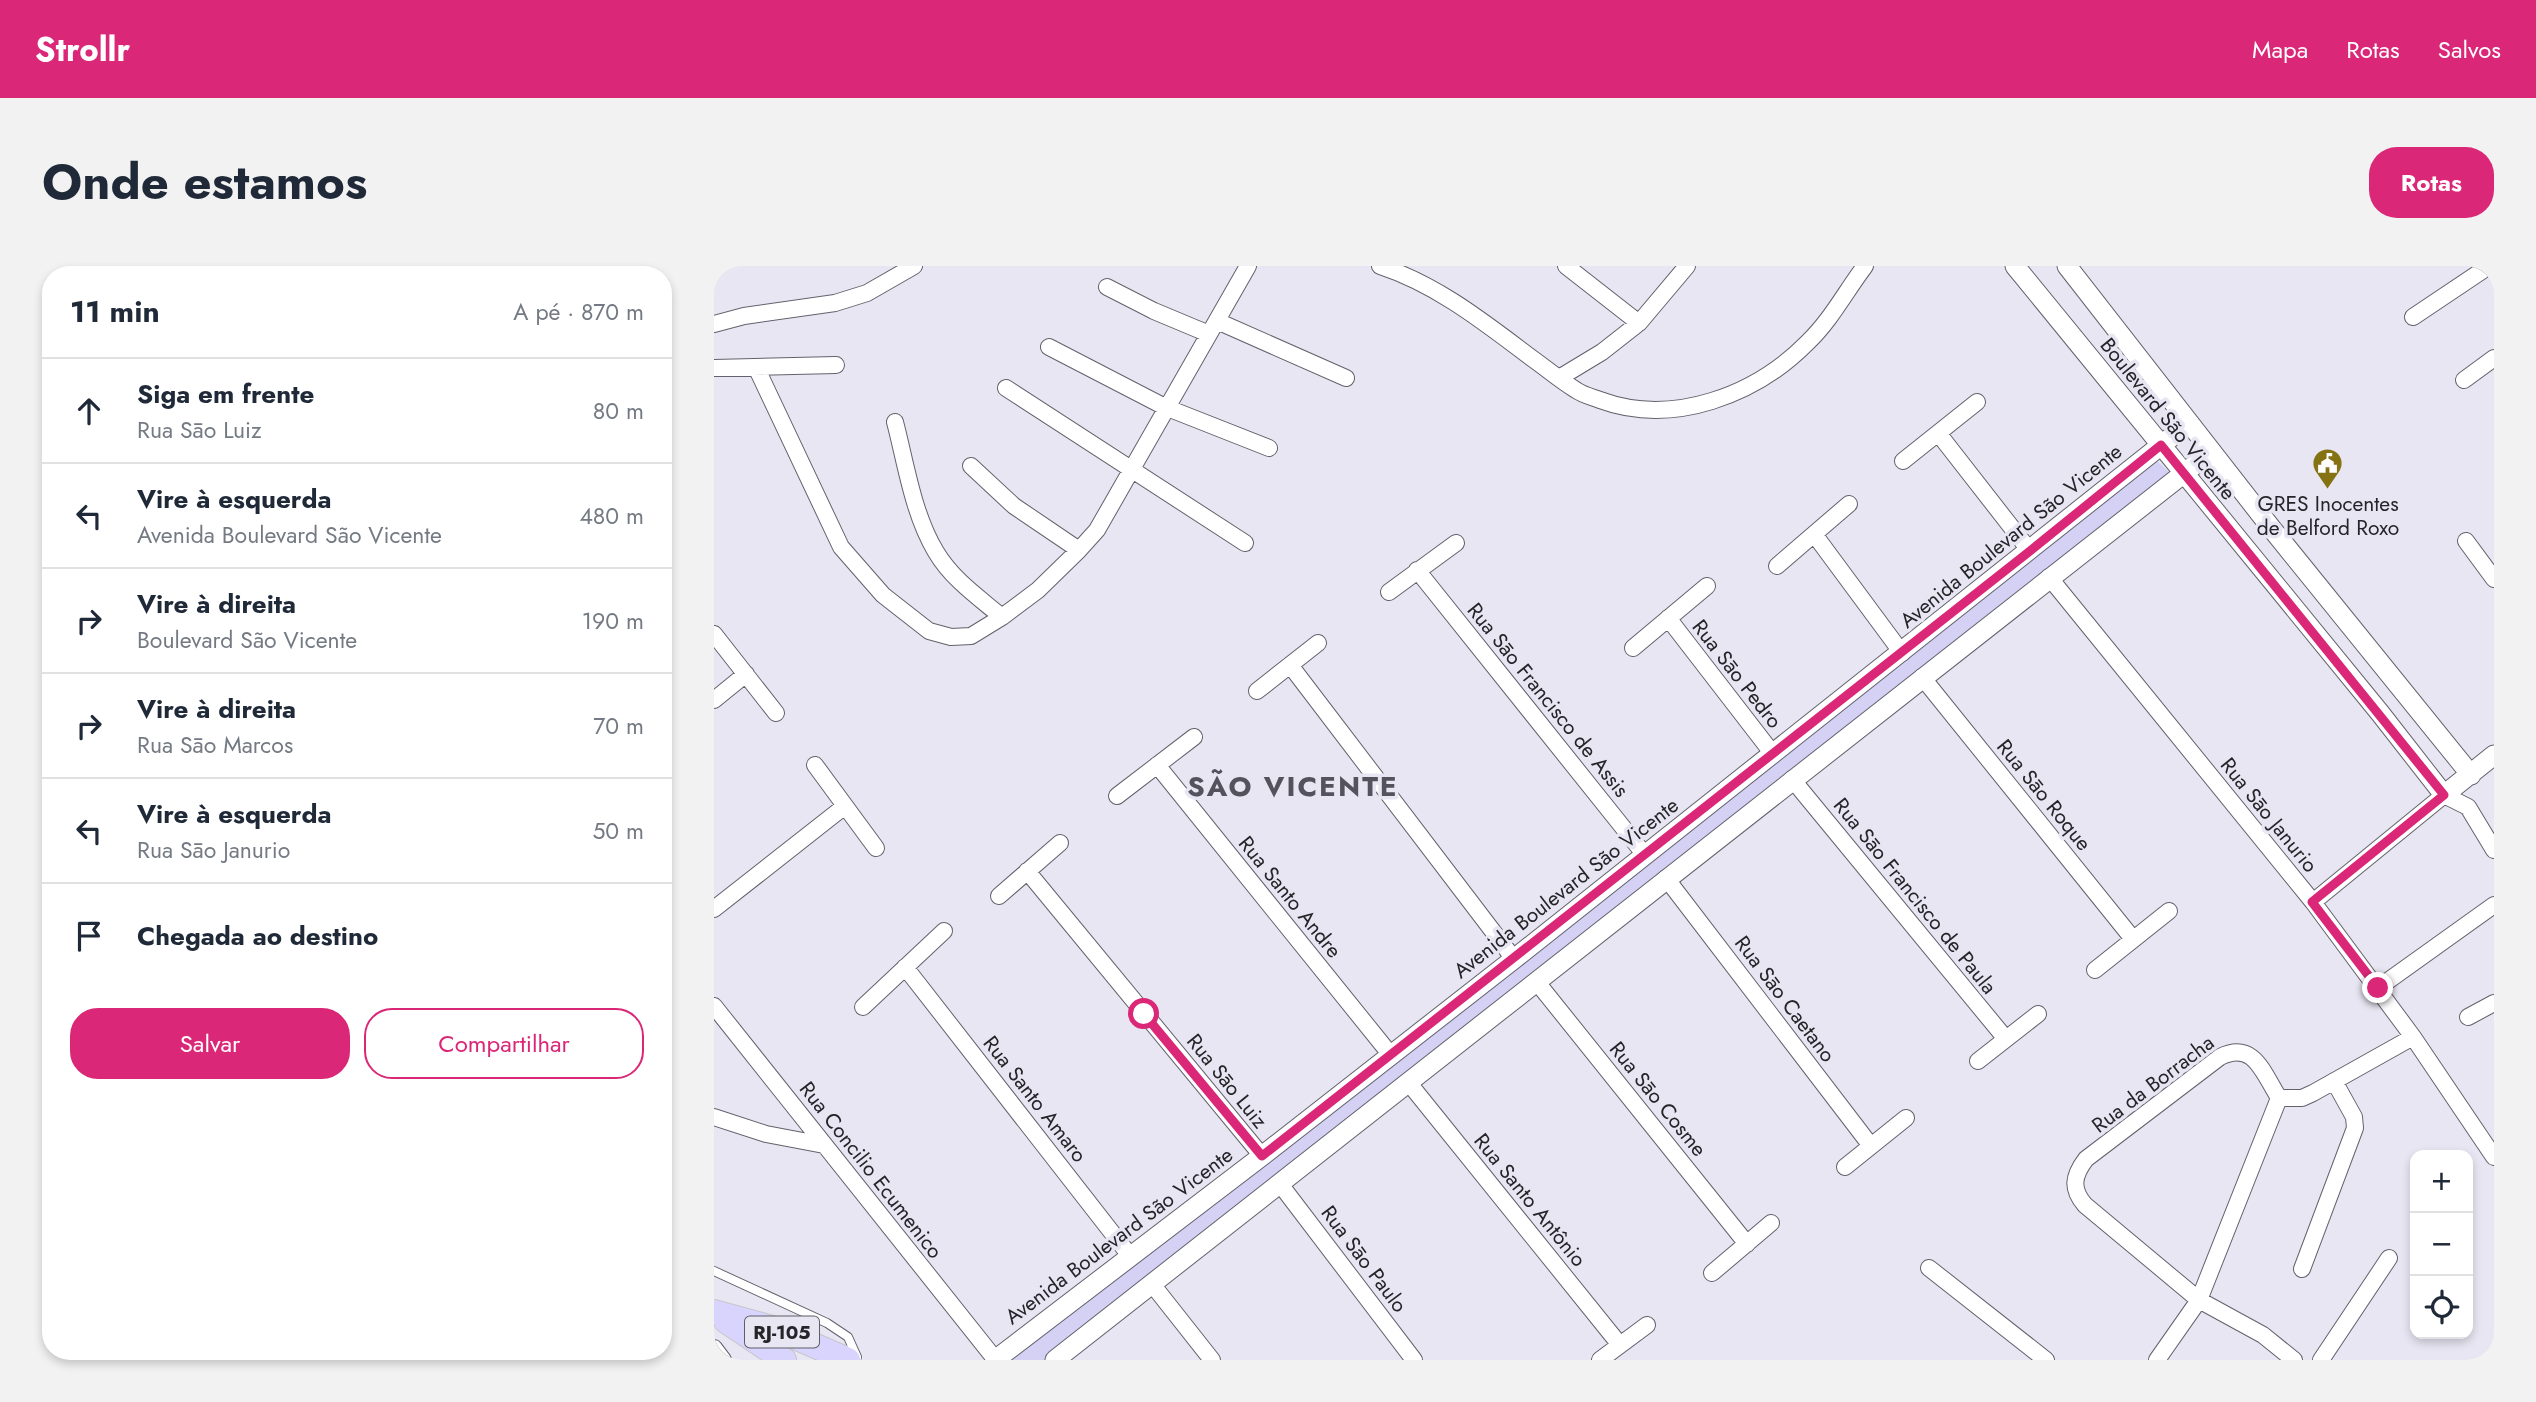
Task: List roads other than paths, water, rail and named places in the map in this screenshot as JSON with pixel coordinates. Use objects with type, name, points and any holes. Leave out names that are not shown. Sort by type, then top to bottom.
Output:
[{"type":"main road","name":"RJ-105","points":[[714,1312],[784,1360]]},
{"type":"main road","name":"RJ-105","points":[[714,1312],[776,1329],[848,1360]]},
{"type":"street","points":[[714,324],[744,316],[846,300],[867,293],[914,266]]},
{"type":"street","points":[[756,367],[841,547],[883,595],[929,631],[951,637],[971,636],[1038,590],[1097,530],[1248,266]]},
{"type":"street","points":[[1380,266],[1401,269],[1462,306],[1577,391],[1613,405],[1647,411],[1685,408],[1713,401],[1740,390],[1779,368],[1809,341],[1845,298],[1865,266]]},
{"type":"street","points":[[1566,266],[1639,323]]},
{"type":"street","points":[[1559,378],[1602,352],[1639,323],[1687,266]]},
{"type":"street","name":"Boulevard São Vicente","points":[[2015,266],[2444,795]]},
{"type":"street","name":"Boulevard São Vicente","points":[[2067,266],[2211,452],[2471,775]]},
{"type":"street","points":[[2413,317],[2489,266]]},
{"type":"street","points":[[1107,287],[1346,378]]},
{"type":"street","points":[[1049,347],[1165,407],[1269,448]]},
{"type":"street","points":[[2463,380],[2494,358]]},
{"type":"street","points":[[714,368],[836,365]]},
{"type":"street","points":[[1006,388],[1245,543]]},
{"type":"street","points":[[1903,461],[1977,402]]},
{"type":"street","points":[[895,422],[921,519],[936,552],[956,578],[1002,617]]},
{"type":"street","name":"Avenida Boulevard São Vicente","points":[[995,1360],[1514,959],[2189,423]]},
{"type":"street","points":[[1938,433],[2030,551]]},
{"type":"street","points":[[1055,1360],[2211,452]]},
{"type":"street","points":[[971,466],[1014,506],[1079,550]]},
{"type":"street","points":[[1777,566],[1849,504]]},
{"type":"street","points":[[1814,534],[1902,653]]},
{"type":"street","points":[[2466,541],[2494,579]]},
{"type":"street","points":[[1389,592],[1456,543]]},
{"type":"street","name":"Rua Sāo Francisco de Assis","points":[[1418,570],[1645,855]]},
{"type":"street","name":"Rua Sāo Janurio","points":[[2049,577],[2312,902],[2378,988],[2494,1157]]},
{"type":"street","points":[[1633,648],[1707,586]]},
{"type":"street","name":"Rua Sāo Pedro","points":[[1668,618],[1773,754]]},
{"type":"street","points":[[714,634],[776,713]]},
{"type":"street","points":[[1257,691],[1318,643]]},
{"type":"street","points":[[1290,665],[1514,959]]},
{"type":"street","points":[[714,700],[746,674]]},
{"type":"street","name":"Rua Sāo Roque","points":[[1922,677],[2133,939]]},
{"type":"street","points":[[1116,796],[1194,737]]},
{"type":"street","points":[[2312,902],[2494,755]]},
{"type":"street","points":[[815,765],[876,848]]},
{"type":"street","name":"Rua Santo Andre","points":[[1157,765],[1390,1055]]},
{"type":"street","points":[[2468,807],[2471,775]]},
{"type":"street","name":"Rua Sāo Francisco de Paula","points":[[1792,779],[2006,1039]]},
{"type":"street","points":[[2444,795],[2468,807],[2494,850]]},
{"type":"street","points":[[714,909],[845,806]]},
{"type":"street","points":[[999,896],[1060,843]]},
{"type":"street","name":"Rua Sāo Luiz","points":[[1027,871],[1262,1156]]},
{"type":"street","name":"Rua Sāo Caetano","points":[[1666,878],[1871,1146]]},
{"type":"street","points":[[2378,988],[2494,905]]},
{"type":"street","points":[[2095,970],[2169,911]]},
{"type":"street","points":[[863,1007],[944,931]]},
{"type":"street","name":"Rua Santo Amaro","points":[[905,967],[1131,1257]]},
{"type":"street","name":"Rua Sāo Cosme","points":[[1536,981],[1746,1244]]},
{"type":"street","name":"Rua Concilio Ecumenico","points":[[714,1006],[995,1360]]},
{"type":"street","points":[[2468,1017],[2493,1006]]},
{"type":"street","points":[[1978,1061],[2038,1014]]},
{"type":"street","points":[[2157,1360],[2199,1300],[2279,1098],[2302,1098],[2413,1037]]},
{"type":"street","name":"Rua da Borracha","points":[[2199,1300],[2085,1205],[2076,1195],[2074,1182],[2077,1171],[2096,1152],[2220,1056],[2232,1051],[2251,1055],[2279,1098]]},
{"type":"street","name":"Rua Santo Antônio","points":[[1408,1082],[1620,1345]]},
{"type":"street","points":[[2302,1269],[2356,1128],[2354,1117],[2334,1082]]},
{"type":"street","points":[[714,1117],[766,1134],[824,1145]]},
{"type":"street","points":[[1845,1167],[1906,1118]]},
{"type":"street","name":"Rua Sāo Paulo","points":[[1280,1184],[1414,1360]]},
{"type":"street","points":[[1712,1273],[1771,1223]]},
{"type":"street","points":[[2322,1360],[2389,1258]]},
{"type":"street","points":[[1929,1268],[2046,1360]]},
{"type":"street","points":[[1152,1284],[1212,1360]]},
{"type":"street","points":[[2199,1300],[2263,1335],[2294,1360]]},
{"type":"street","points":[[1600,1360],[1647,1325]]},
{"type":"street","points":[[714,1348],[723,1360]]},
{"type":"lane","points":[[714,1271],[827,1323],[848,1337],[858,1360]]},
{"type":"place","name":"GRES Inocentes de Belford Roxo","points":[[2328,491]]},
{"type":"district","name":"SÃO VICENTE","points":[[1293,786]]}]
